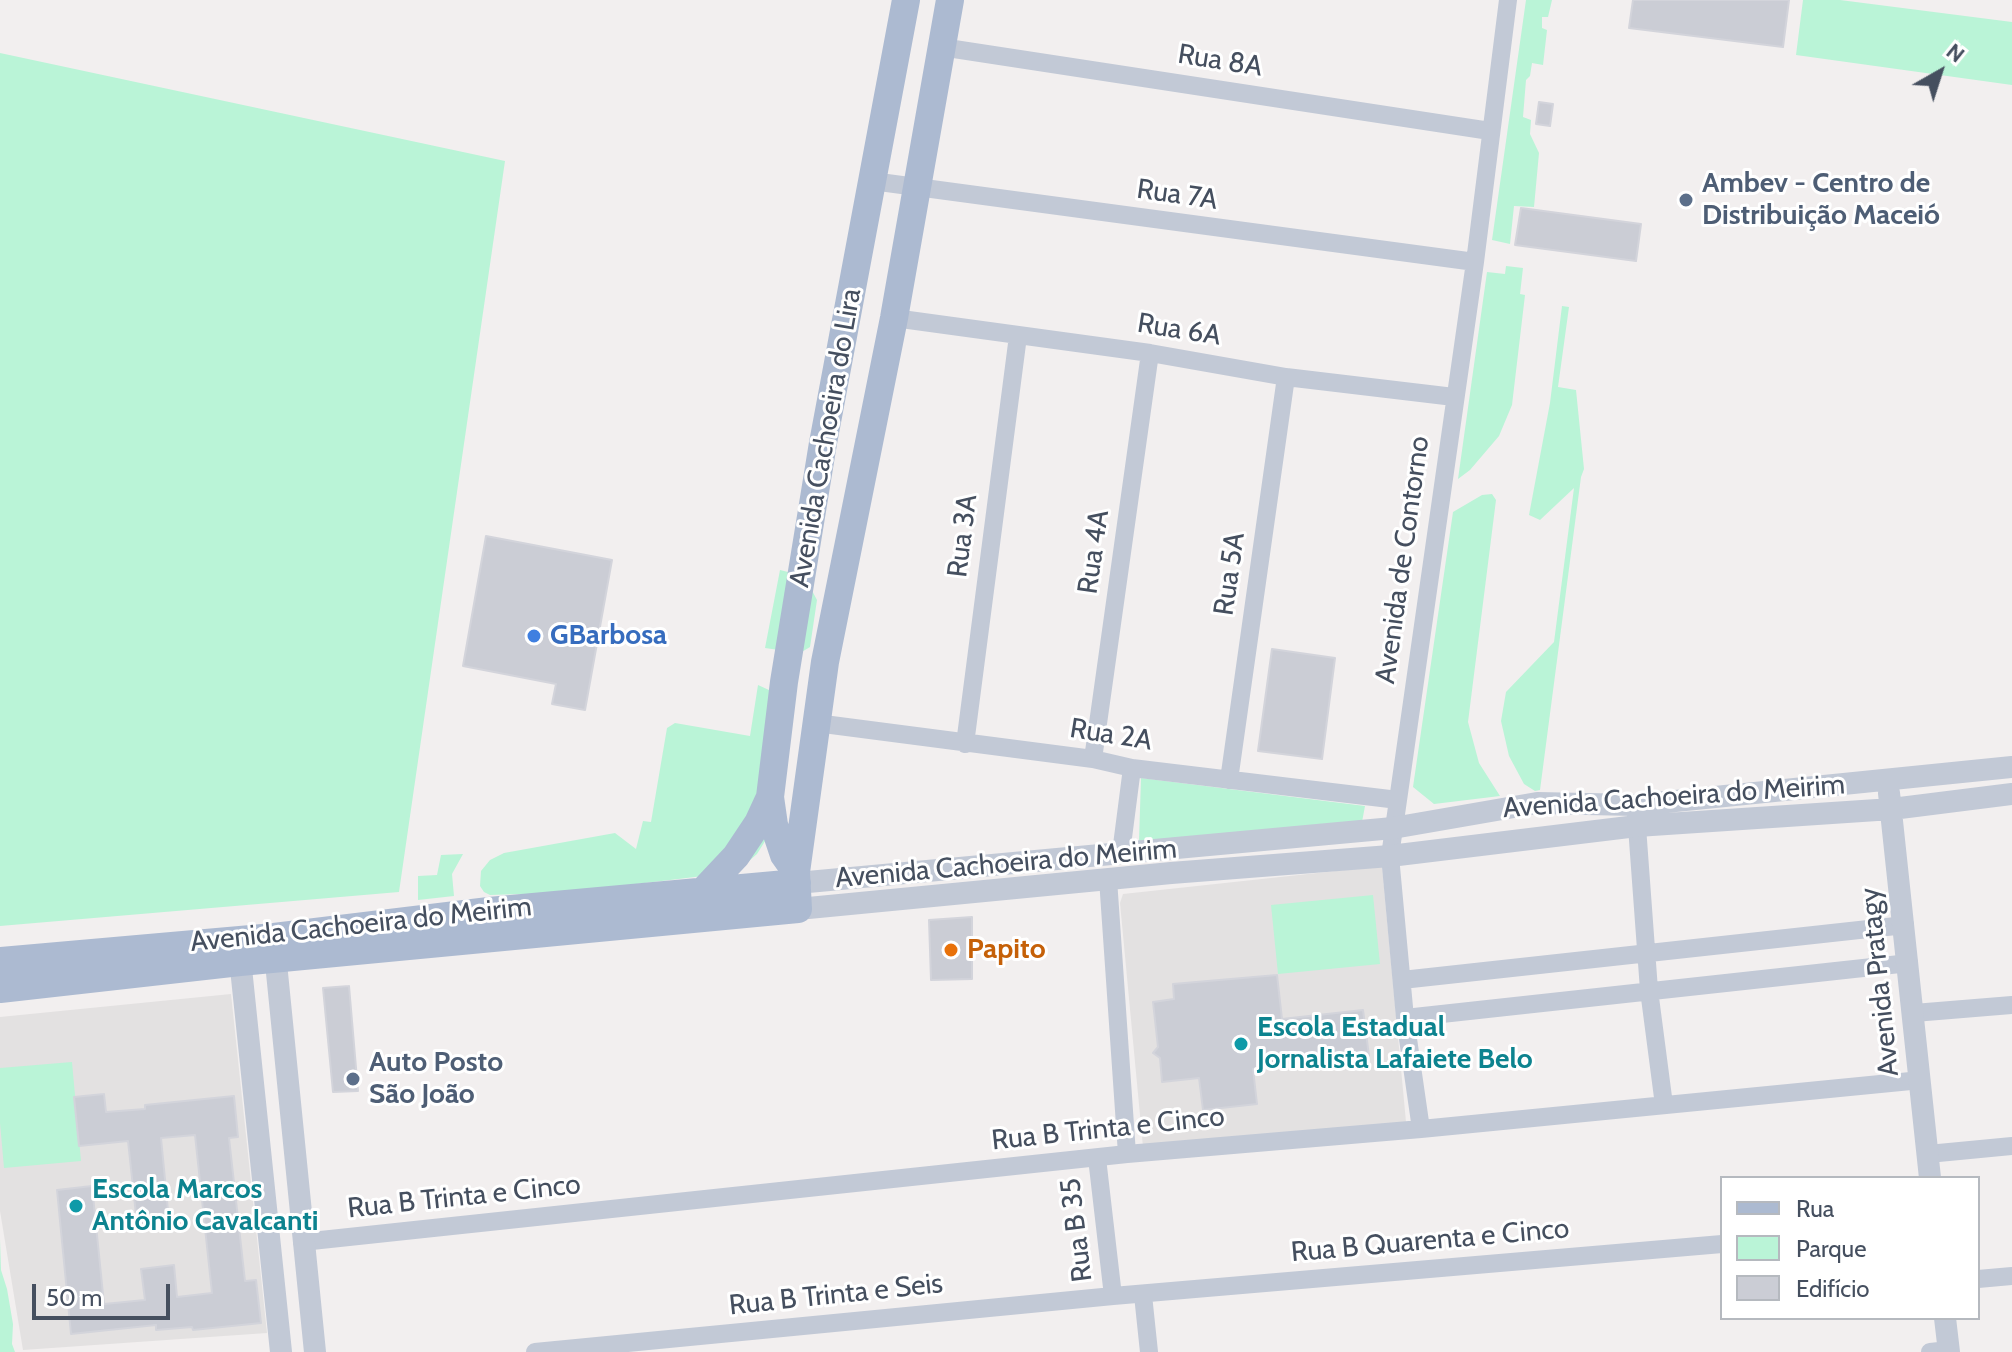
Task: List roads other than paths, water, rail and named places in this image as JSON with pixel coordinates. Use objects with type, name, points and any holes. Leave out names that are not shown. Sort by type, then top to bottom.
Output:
[{"type":"main road","name":"Avenida Cachoeira do Lira","points":[[797,888],[784,855],[770,802],[784,682],[821,459],[906,0]]},
{"type":"main road","name":"Avenida Cachoeira do Lira","points":[[797,888],[816,723],[834,613],[894,318],[950,0]]},
{"type":"main road","points":[[704,890],[736,856],[770,802],[789,822],[804,814]]},
{"type":"main road","name":"Avenida Cachoeira do Meirim","points":[[274,948],[459,914],[704,890],[797,888]]},
{"type":"main road","name":"Avenida Cachoeira do Meirim","points":[[0,961],[274,948],[797,888]]},
{"type":"main road","name":"Avenida Cachoeira do Meirim","points":[[0,989],[239,951]]},
{"type":"street","name":"Avenida de Contorno","points":[[1421,1129],[1405,1018],[1390,856],[1475,262],[1508,0]]},
{"type":"street","name":"Rua 8A","points":[[941,47],[1490,131]]},
{"type":"street","name":"Rua 7A","points":[[872,181],[1475,262]]},
{"type":"street","name":"Rua 6A","points":[[894,318],[1150,353],[1286,377],[1454,397]]},
{"type":"street","name":"Rua 3A","points":[[965,744],[1018,336]]},
{"type":"street","name":"Rua 4A","points":[[1093,759],[1150,353]]},
{"type":"street","name":"Rua 5A","points":[[1229,780],[1286,377]]},
{"type":"street","name":"Rua 2A","points":[[816,723],[1093,759],[1132,768],[1398,800]]},
{"type":"street","name":"Avenida Cachoeira do Meirim","points":[[797,888],[1108,879],[1390,856],[1887,780],[2012,767]]},
{"type":"street","points":[[1121,853],[1132,768]]},
{"type":"street","name":"Avenida Pratagy","points":[[1887,780],[1930,1176]]},
{"type":"street","name":"Avenida Cachoeira do Meirim","points":[[797,888],[1393,828],[1537,803],[1637,816],[1892,809],[2012,794]]},
{"type":"street","points":[[1637,816],[1649,990],[1664,1105]]},
{"type":"street","points":[[1108,879],[1127,1154]]},
{"type":"street","points":[[1402,980],[1905,925]]},
{"type":"street","points":[[274,948],[315,1352]]},
{"type":"street","points":[[239,951],[281,1352]]},
{"type":"street","points":[[1405,1018],[1909,963]]},
{"type":"street","points":[[1914,1013],[2012,1005]]},
{"type":"street","name":"Rua B Trinta e Cinco","points":[[302,1242],[1127,1154],[1921,1080]]},
{"type":"street","points":[[1928,1154],[2012,1146]]},
{"type":"street","name":"Rua B 35","points":[[1097,1158],[1113,1296]]},
{"type":"street","name":"Rua B Quarenta e Cinco","points":[[1143,1295],[1720,1244]]},
{"type":"street","points":[[1980,1279],[2012,1276]]},
{"type":"street","points":[[1143,1295],[1149,1352]]},
{"type":"street","name":"Rua B Trinta e Seis","points":[[535,1352],[1143,1295]]},
{"type":"street","points":[[1942,1351],[1945,1320]]},
{"type":"place","name":"Ambev - Centro de Distribuição Maceió","points":[[1686,200]]},
{"type":"place","name":"GBarbosa","points":[[534,636]]},
{"type":"place","name":"Papito","points":[[951,950]]},
{"type":"place","name":"Escola Estadual Jornalista Lafaiete Belo","points":[[1241,1044]]},
{"type":"place","name":"Auto Posto São João","points":[[353,1079]]},
{"type":"place","name":"Escola Marcos Antônio Cavalcanti","points":[[76,1206]]}]
